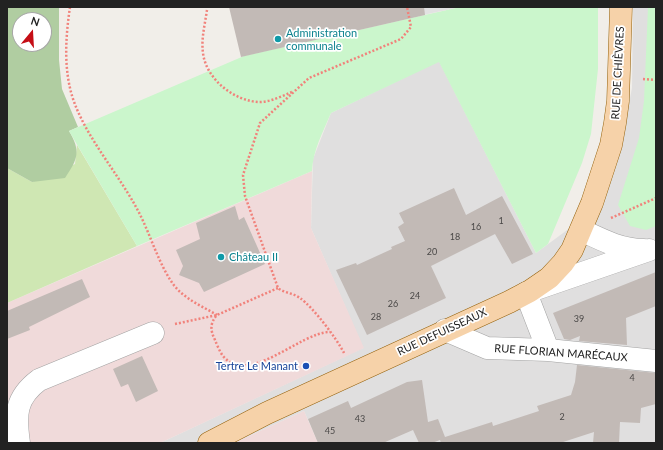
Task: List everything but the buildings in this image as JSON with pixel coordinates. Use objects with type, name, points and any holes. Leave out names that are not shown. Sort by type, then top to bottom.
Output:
[{"type":"main road","name":"RUE DE CHIÈVRES","points":[[581,230],[605,166],[615,123],[618,101],[621,7]]},
{"type":"main road","name":"RUE DEFUISSEAUX","points":[[209,443],[267,413],[528,292],[549,278],[563,263],[572,250],[581,230]]},
{"type":"street","points":[[581,230],[611,244],[629,250],[653,248]]},
{"type":"street","points":[[548,350],[528,292],[653,248]]},
{"type":"street","name":"RUE FLORIAN MARÉCAUX","points":[[445,330],[487,348],[548,350],[656,360]]},
{"type":"street","points":[[19,443],[17,413],[20,400],[26,390],[38,380],[153,332]]},
{"type":"path","points":[[70,7],[66,46],[66,68],[70,90],[79,115],[136,206],[164,268],[173,283],[184,295],[217,315]]},
{"type":"path","points":[[354,373],[341,347],[308,304],[299,297],[278,288],[246,196],[243,175],[260,123],[309,78],[401,39],[411,28],[407,7]]},
{"type":"path","points":[[207,10],[203,54],[214,78],[223,89],[243,98],[259,102],[273,100],[294,91]]},
{"type":"path","points":[[581,230],[656,198]]},
{"type":"path","points":[[153,332],[179,322],[217,315],[278,288]]},
{"type":"path","points":[[217,315],[212,321],[210,328],[213,336],[224,356],[239,365],[251,365],[266,360],[317,333],[330,332]]},
{"type":"shaded area","points":[[397,7],[460,7],[400,20]]},
{"type":"shaded area","points":[[633,7],[656,7],[656,245],[642,251],[648,262],[656,259],[656,443],[318,443],[304,411],[234,443],[160,443],[363,348],[311,228],[313,159],[331,113],[439,61],[536,253],[601,205],[617,163],[632,88]]},
{"type":"shaded area","points":[[312,171],[311,228],[364,348],[160,443],[7,443],[7,303]]},
{"type":"shaded area","points":[[304,411],[318,443],[234,443]]},
{"type":"green space","points":[[7,7],[59,7],[59,60],[62,89],[78,127],[69,131],[75,144],[76,155],[73,165],[65,178],[32,182],[7,168]]},
{"type":"green space","points":[[460,7],[598,7],[598,69],[591,134],[582,163],[548,244],[536,253],[439,62],[331,113],[316,148],[312,171],[137,246],[69,131],[244,56]]},
{"type":"green space","points":[[648,7],[656,7],[656,226],[646,230],[630,226],[618,205],[639,138],[644,101]]},
{"type":"green space","points":[[77,145],[137,246],[7,303],[7,168],[32,182],[75,164]]},
{"type":"place","name":"Administration communale","points":[[278,39]]},
{"type":"place","name":"Château II","points":[[221,257]]},
{"type":"place","name":"Tertre Le Manant","points":[[306,366]]}]
